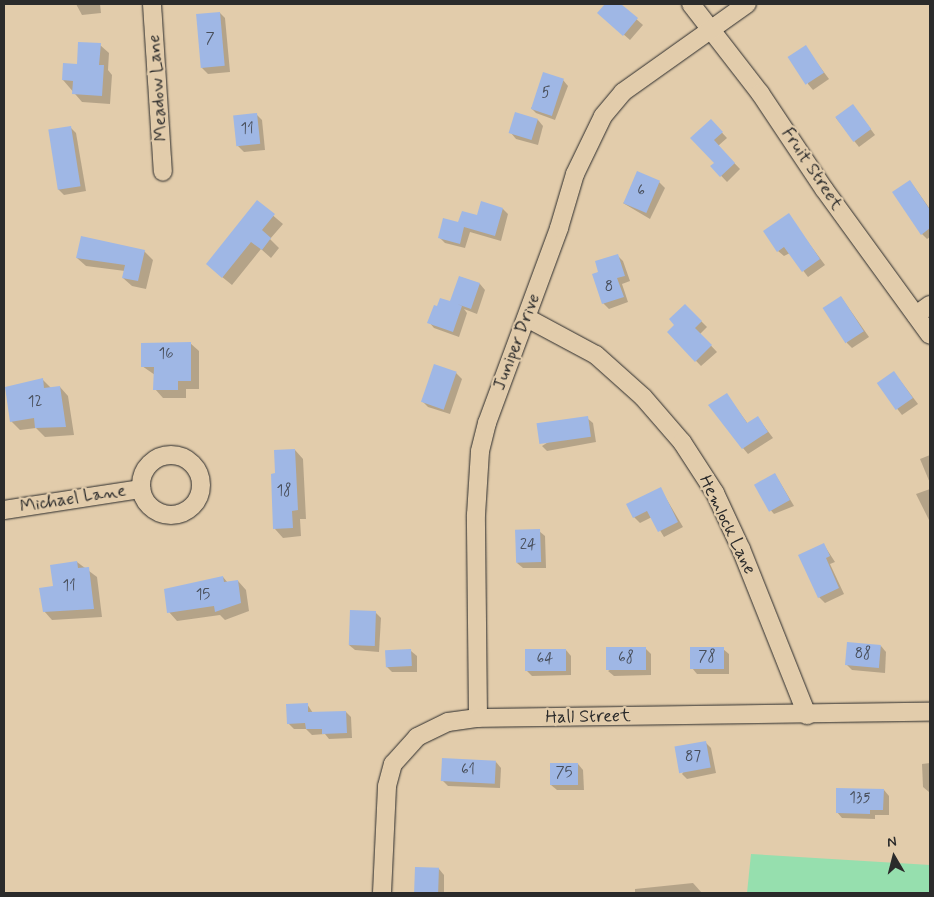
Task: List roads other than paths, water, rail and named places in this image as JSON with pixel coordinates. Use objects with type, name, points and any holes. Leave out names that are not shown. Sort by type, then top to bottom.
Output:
[{"type":"street","name":"Meadow Lane","points":[[152,4],[163,172]]},
{"type":"street","name":"Fruit Street","points":[[691,4],[760,92],[824,189],[930,336]]},
{"type":"street","name":"Juniper Drive","points":[[478,718],[476,515],[480,451],[487,422],[527,318],[576,174],[603,116],[623,92],[712,31],[747,4]]},
{"type":"street","points":[[916,315],[930,305]]},
{"type":"street","name":"Hemlock Lane","points":[[527,318],[596,355],[643,397],[682,442],[715,493],[737,541],[807,715]]},
{"type":"street","name":"Michael Lane","points":[[4,510],[141,489]]},
{"type":"street","name":"Hall Street","points":[[382,893],[387,786],[393,764],[416,736],[432,728],[478,718],[930,712]]}]
